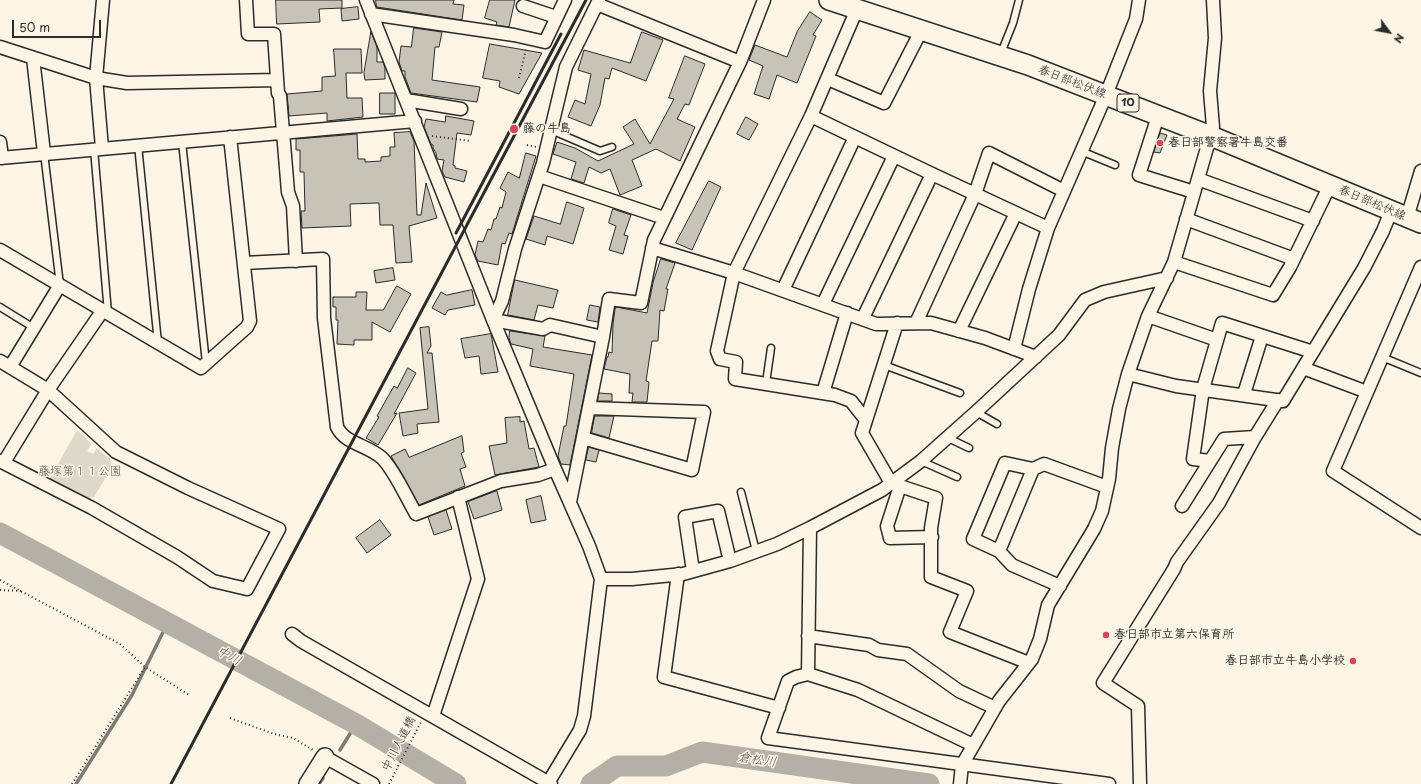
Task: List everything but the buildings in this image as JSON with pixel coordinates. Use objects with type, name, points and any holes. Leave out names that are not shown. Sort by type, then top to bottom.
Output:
[{"type":"main road","name":"春日部松伏線","points":[[829,0],[1001,55],[1211,136],[1406,217]]},
{"type":"street","points":[[98,149],[96,78],[103,0]]},
{"type":"street","points":[[246,0],[248,34],[274,34],[288,192],[293,206],[296,260]]},
{"type":"street","points":[[292,634],[301,641],[549,783],[580,730],[584,716],[601,579],[589,546],[493,320],[366,0]]},
{"type":"street","points":[[371,14],[514,35],[545,42],[556,16],[565,0]]},
{"type":"street","points":[[570,502],[609,300],[641,303],[652,248],[664,218],[740,62],[764,0]]},
{"type":"street","points":[[1014,349],[1029,289],[1048,228],[1106,95],[1136,19],[1139,0]]},
{"type":"street","points":[[960,784],[962,768],[973,745],[995,708],[1028,663],[1040,639],[1048,605],[1094,529],[1102,511],[1108,487],[1119,409],[1128,374],[1148,316],[1174,262],[1213,127],[1210,91],[1215,38],[1211,1]]},
{"type":"street","points":[[493,320],[502,301],[515,249],[539,176],[566,67],[598,2],[740,62]]},
{"type":"street","points":[[523,6],[556,16]]},
{"type":"street","points":[[857,8],[811,116],[734,273],[718,351],[720,359],[736,362],[735,378],[823,393],[850,401],[866,420]]},
{"type":"street","points":[[828,79],[884,103],[922,29]]},
{"type":"street","points":[[0,47],[96,78],[126,82],[277,80]]},
{"type":"street","points":[[33,58],[44,154]]},
{"type":"street","points":[[406,100],[461,109]]},
{"type":"street","points":[[811,116],[1048,228]]},
{"type":"street","points":[[1158,116],[1140,175],[1194,192]]},
{"type":"street","points":[[0,142],[1,158],[415,121]]},
{"type":"street","points":[[0,250],[201,368],[247,327],[250,321],[230,137]]},
{"type":"street","points":[[783,290],[855,137]]},
{"type":"street","points":[[916,323],[975,194],[989,153],[1064,191]]},
{"type":"street","points":[[823,304],[894,156]]},
{"type":"street","points":[[1128,374],[1176,386],[1244,394],[1283,401],[1364,268],[1383,231],[1406,217],[1421,171]]},
{"type":"street","points":[[863,318],[932,174]]},
{"type":"street","points":[[539,176],[664,218]]},
{"type":"street","points":[[1198,179],[1313,221]]},
{"type":"street","points":[[1174,262],[1273,295],[1294,259],[1330,185]]},
{"type":"street","points":[[959,331],[1016,213]]},
{"type":"street","points":[[1186,219],[1294,259]]},
{"type":"street","points":[[652,248],[734,273],[863,318],[876,324],[931,323],[1036,357]]},
{"type":"street","points":[[244,263],[323,259],[324,318],[337,427],[345,438],[374,452],[385,462],[416,514],[501,481],[538,475],[555,469]]},
{"type":"street","points":[[1421,267],[1333,471],[1421,528]]},
{"type":"street","points":[[601,579],[632,579],[678,574],[730,561],[777,544],[895,485],[1059,335],[1086,300],[1104,292],[1167,278]]},
{"type":"street","points":[[60,285],[34,328],[3,364],[48,390],[116,452],[188,488],[279,529],[247,589],[213,581],[177,557],[92,508],[2,461],[48,390],[106,312]]},
{"type":"street","points":[[823,393],[847,313]]},
{"type":"street","points":[[1148,316],[1217,340]]},
{"type":"street","points":[[493,320],[543,329],[550,325],[603,337]]},
{"type":"street","points":[[898,323],[862,433],[895,485],[936,498],[931,528],[931,577],[967,591],[950,632],[1028,663]]},
{"type":"street","points":[[1210,462],[1193,459],[1203,389],[1222,323],[1313,352]]},
{"type":"street","points":[[1244,394],[1262,336]]},
{"type":"street","points":[[1303,368],[1367,392]]},
{"type":"street","points":[[1140,784],[1138,706],[1103,683],[1177,562],[1219,503],[1255,437],[1278,400]]},
{"type":"street","points":[[583,438],[692,470],[704,412],[589,408]]},
{"type":"street","points":[[1182,506],[1224,439],[1255,437]]},
{"type":"street","points":[[1060,586],[1012,565],[999,550],[973,539],[1005,463],[1033,469],[1044,464],[1108,487]]},
{"type":"street","points":[[999,550],[1033,469]]},
{"type":"street","points":[[895,485],[887,526],[890,538],[932,537]]},
{"type":"street","points":[[429,714],[478,579],[458,497]]},
{"type":"street","points":[[693,571],[684,516],[718,511],[730,561]]},
{"type":"street","points":[[808,674],[810,528]]},
{"type":"street","points":[[678,574],[664,678],[779,708]]},
{"type":"street","points":[[808,636],[869,645],[878,650],[907,654],[959,690],[995,708]]},
{"type":"street","points":[[973,745],[858,690],[808,674],[788,681],[768,738],[962,768],[1109,784]]},
{"type":"street","points":[[308,784],[325,757],[373,784]]},
{"type":"lane","points":[[1001,55],[1013,24],[1019,0]]},
{"type":"lane","points":[[551,130],[600,151],[612,147]]},
{"type":"lane","points":[[182,142],[206,363]]},
{"type":"lane","points":[[138,145],[158,343]]},
{"type":"lane","points":[[98,149],[106,312]]},
{"type":"lane","points":[[1081,151],[1115,165]]},
{"type":"lane","points":[[44,154],[60,285]]},
{"type":"lane","points":[[0,307],[34,328]]},
{"type":"lane","points":[[766,383],[771,348]]},
{"type":"lane","points":[[1382,357],[1421,373]]},
{"type":"lane","points":[[884,365],[960,393]]},
{"type":"lane","points":[[976,412],[997,424]]},
{"type":"lane","points":[[948,438],[969,448]]},
{"type":"lane","points":[[921,461],[956,477]]},
{"type":"lane","points":[[741,492],[756,552]]},
{"type":"path","points":[[519,78],[526,51]]},
{"type":"path","points":[[420,134],[471,141]]},
{"type":"path","points":[[0,580],[120,644],[145,667],[189,695]]},
{"type":"path","points":[[0,590],[22,591]]},
{"type":"path","points":[[72,784],[145,667]]},
{"type":"path","name":"中川人道橋","points":[[389,784],[429,714]]},
{"type":"path","points":[[230,718],[274,734],[293,738],[325,757]]},
{"type":"green space","name":"藤塚第１１公園","points":[[77,430],[92,444],[87,451],[93,454],[97,448],[110,459],[112,467],[94,497],[86,499],[49,480]]},
{"type":"waterway","name":"中川","points":[[0,533],[356,724],[456,784]]},
{"type":"waterway","points":[[76,784],[132,695],[168,622]]},
{"type":"waterway","points":[[340,750],[356,724]]},
{"type":"waterway","name":"倉松川","points":[[591,784],[617,766],[666,766],[702,752],[929,784]]},
{"type":"waterway","points":[[319,784],[323,778]]},
{"type":"railway","points":[[171,784],[586,0]]},
{"type":"railway","points":[[456,233],[561,34]]},
{"type":"place","name":"藤の牛島","points":[[514,129]]},
{"type":"place","name":"春日部警察署牛島交番","points":[[1160,143]]},
{"type":"place","name":"春日部市立第六保育所","points":[[1106,635]]},
{"type":"place","name":"春日部市立牛島小学校","points":[[1353,661]]}]
